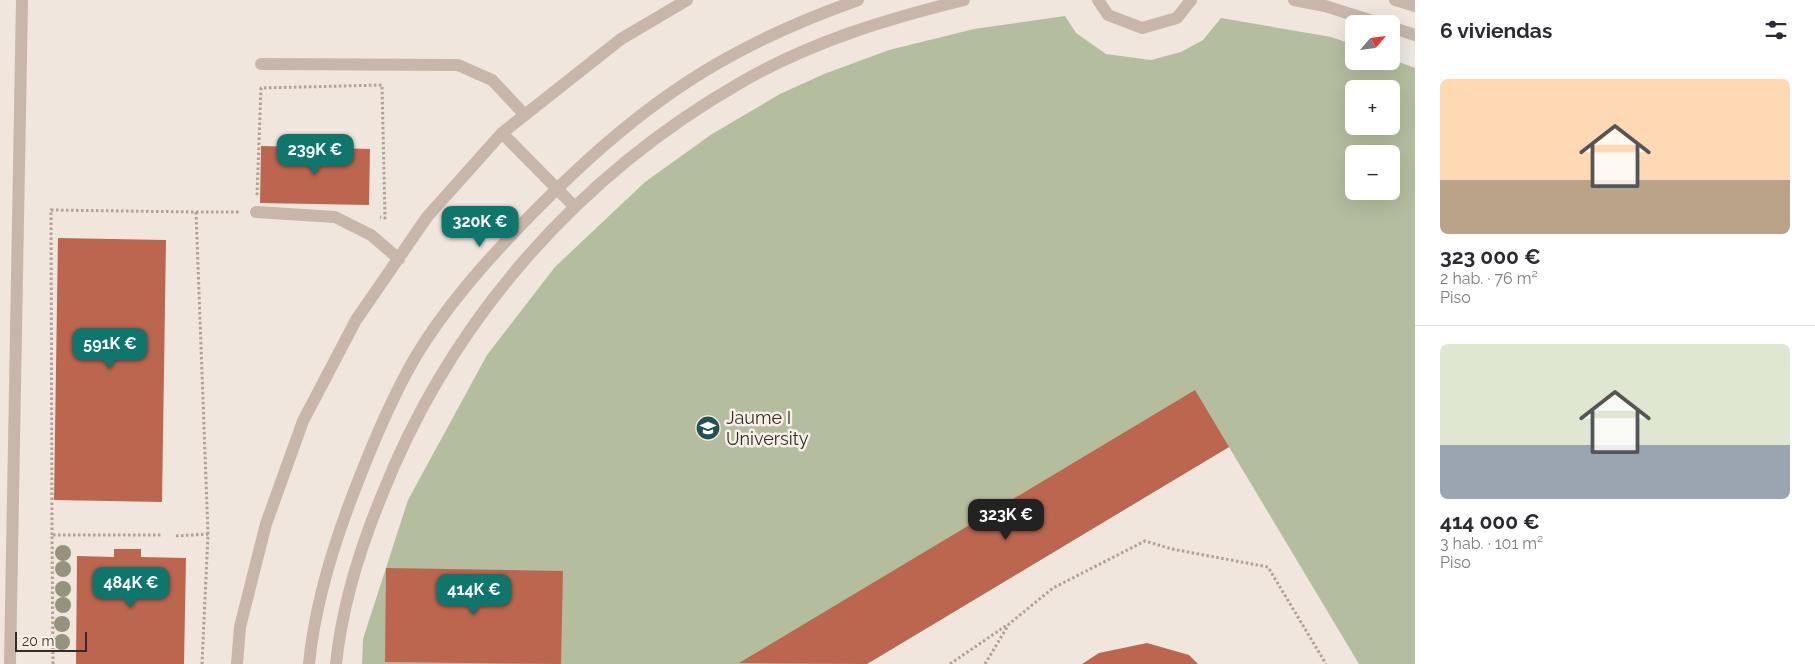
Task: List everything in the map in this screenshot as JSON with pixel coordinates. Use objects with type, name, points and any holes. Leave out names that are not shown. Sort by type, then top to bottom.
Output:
[{"type":"street","points":[[10,664],[22,0]]},
{"type":"street","points":[[237,664],[240,627],[266,524],[303,420],[356,320],[428,217],[502,133],[621,39],[687,0]]},
{"type":"street","points":[[309,664],[324,584],[344,518],[390,404],[416,356],[447,310],[481,267],[556,188],[592,154],[658,102],[728,57],[802,20],[858,0]]},
{"type":"street","points":[[336,664],[350,590],[369,527],[416,417],[470,326],[514,271],[574,206],[610,174],[674,125],[742,82],[814,47],[881,22],[964,0]]},
{"type":"street","points":[[1098,0],[1108,15],[1142,28],[1177,18],[1191,0]]},
{"type":"street","points":[[1294,0],[1325,6],[1354,15]]},
{"type":"street","points":[[1395,0],[1415,6]]},
{"type":"street","points":[[1400,30],[1415,35]]},
{"type":"street","points":[[261,64],[458,65],[492,80],[525,114]]},
{"type":"street","points":[[502,133],[574,206]]},
{"type":"street","points":[[256,212],[335,218],[371,235],[399,259]]},
{"type":"path","points":[[53,664],[51,210],[256,212],[261,88],[382,85],[385,218],[375,217]]},
{"type":"path","points":[[196,212],[208,534],[202,664]]},
{"type":"path","points":[[176,536],[208,534]]},
{"type":"path","points":[[52,535],[162,535]]},
{"type":"path","points":[[950,664],[1009,624],[1053,588],[1145,541],[1172,549],[1268,567],[1326,664]]},
{"type":"path","points":[[985,664],[1009,624]]},
{"type":"green space","points":[[1065,16],[1076,33],[1106,54],[1151,60],[1181,52],[1203,40],[1221,18],[1331,37],[1345,42],[1345,70],[1400,70],[1400,62],[1415,68],[1415,664],[1359,664],[1229,447],[867,664],[362,664],[363,639],[408,500],[487,355],[555,267],[645,182],[712,134],[780,94],[824,74],[889,50],[974,29]]},
{"type":"building","points":[[261,146],[370,149],[369,205],[260,203]]},
{"type":"building","points":[[58,238],[166,240],[162,502],[54,500]]},
{"type":"building","points":[[1195,390],[1229,447],[867,664],[739,663]]},
{"type":"building","points":[[114,549],[141,549],[141,557],[186,558],[184,664],[76,664],[77,556],[114,557]]},
{"type":"building","points":[[386,568],[563,571],[561,664],[385,662]]},
{"type":"building","points":[[1147,643],[1189,655],[1198,664],[1082,664],[1099,653]]},
{"type":"place","name":"Jaume I University","points":[[708,428]]}]
